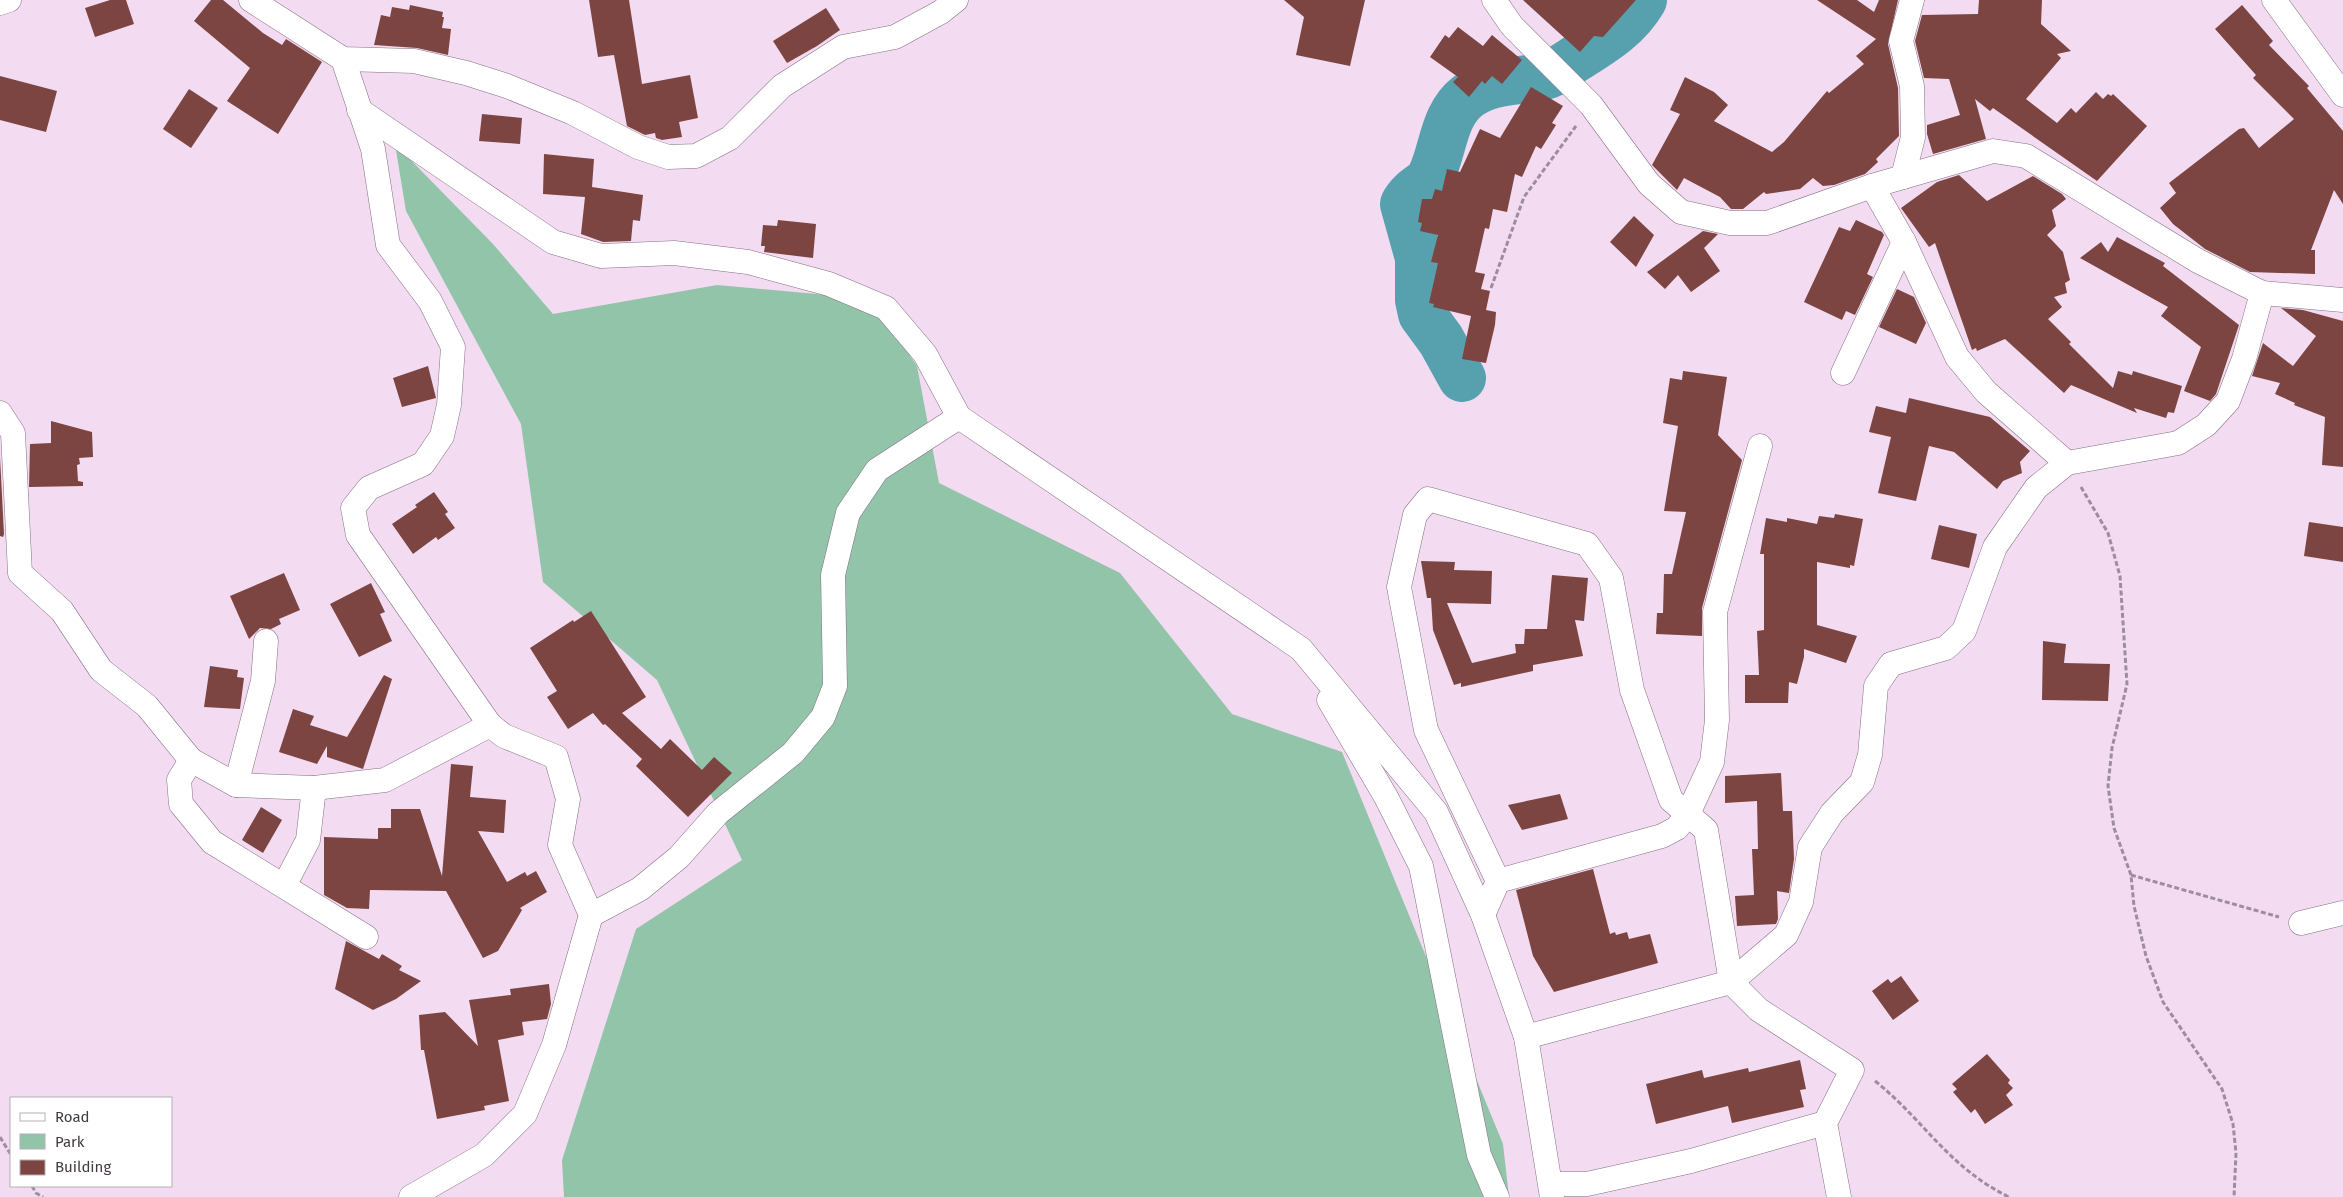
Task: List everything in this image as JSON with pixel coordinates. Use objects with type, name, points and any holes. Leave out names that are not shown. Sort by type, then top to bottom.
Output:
[{"type":"street","points":[[0,3],[9,0]]},
{"type":"street","points":[[251,0],[343,59],[414,61],[466,73],[507,86],[573,113],[638,147],[668,157],[696,156],[730,138],[782,86],[843,47],[895,37],[941,12],[956,0]]},
{"type":"street","points":[[1494,0],[1512,26],[1591,105],[1648,184],[1681,212],[1730,224],[1767,223],[1903,176],[1993,151],[2026,156],[2198,261],[2262,292],[2343,300]]},
{"type":"street","points":[[1903,176],[1913,137],[1912,86],[1901,41],[1912,0]]},
{"type":"street","points":[[2274,0],[2343,95]]},
{"type":"street","points":[[343,59],[373,149],[388,246],[430,300],[452,347],[449,405],[442,436],[423,464],[369,488],[353,508],[358,535],[490,725],[504,736],[556,757],[568,799],[560,845],[591,915],[554,1045],[525,1114],[484,1155],[411,1197]]},
{"type":"street","points":[[360,110],[553,242],[602,256],[674,254],[748,262],[829,284],[886,308],[925,354],[959,417],[1301,649],[1436,812],[1483,915],[1526,1037],[1552,1190],[1691,1161],[1825,1122]]},
{"type":"street","points":[[1872,186],[1904,242],[1956,357],[1986,392],[2067,463]]},
{"type":"street","points":[[1842,372],[1904,242]]},
{"type":"street","points":[[1526,1037],[1731,982],[1786,935],[1801,902],[1810,847],[1832,813],[1862,782],[1870,755],[1876,686],[1892,664],[1946,648],[1964,631],[1995,547],[2036,488],[2067,463],[2178,443],[2206,425],[2228,400],[2244,358],[2262,292]]},
{"type":"street","points":[[0,413],[13,433],[20,573],[62,611],[101,670],[146,706],[191,760],[236,784],[314,788],[384,780],[490,725]]},
{"type":"street","points":[[591,915],[640,889],[678,857],[718,813],[793,753],[823,717],[835,686],[833,575],[848,513],[877,470],[959,417]]},
{"type":"street","points":[[1498,880],[1662,836],[1677,828],[1688,814],[1712,762],[1717,720],[1715,612],[1760,446]]},
{"type":"street","points":[[1483,915],[1498,880],[1426,730],[1399,587],[1415,515],[1428,498],[1587,544],[1611,578],[1632,690],[1671,800],[1706,830],[1731,982],[1758,1010],[1852,1070],[1825,1122],[1839,1197]]},
{"type":"street","points":[[236,784],[263,681],[266,641]]},
{"type":"street","points":[[1301,649],[1386,797],[1421,866],[1479,1155],[1497,1197]]},
{"type":"street","points":[[191,760],[179,780],[181,804],[212,842],[366,937]]},
{"type":"street","points":[[284,886],[308,840],[314,788]]},
{"type":"street","points":[[2301,923],[2343,913]]},
{"type":"path","points":[[1491,288],[1524,197],[1591,105]]},
{"type":"path","points":[[2067,463],[2108,532],[2120,576],[2127,684],[2112,748],[2108,786],[2114,828],[2131,875],[2134,906],[2146,956],[2163,1002],[2222,1089],[2233,1124],[2236,1153],[2234,1197]]},
{"type":"path","points":[[2131,875],[2301,923]]},
{"type":"path","points":[[1852,1070],[1872,1078],[1889,1092],[1961,1168],[2009,1197]]},
{"type":"path","points":[[0,1137],[10,1152]]},
{"type":"path","points":[[33,1187],[36,1193],[42,1197]]},
{"type":"green space","points":[[395,144],[493,244],[553,314],[717,285],[871,299],[917,366],[939,483],[1120,573],[1232,714],[1342,752],[1503,1144],[1509,1197],[564,1197],[562,1160],[636,929],[742,860],[657,680],[543,582],[521,424],[406,211]]},
{"type":"building","points":[[110,0],[126,0],[134,24],[95,37],[85,8]]},
{"type":"building","points":[[211,0],[223,0],[263,33],[282,45],[286,39],[322,62],[278,134],[227,101],[250,68],[194,21]]},
{"type":"building","points":[[589,0],[629,0],[642,84],[690,75],[698,118],[679,122],[682,137],[662,140],[656,138],[655,133],[645,135],[627,126],[614,55],[598,57]]},
{"type":"building","points":[[1284,0],[1365,0],[1350,66],[1296,55],[1304,17]]},
{"type":"building","points":[[1523,0],[1636,0],[1603,37],[1594,36],[1580,52]]},
{"type":"building","points":[[1817,0],[1857,0],[1874,12],[1879,0],[1898,0],[1888,44],[1898,88],[1899,136],[1876,159],[1878,162],[1865,174],[1834,185],[1823,186],[1813,178],[1800,189],[1766,194],[1764,192],[1743,209],[1731,209],[1720,197],[1684,178],[1677,190],[1652,165],[1680,114],[1670,110],[1685,77],[1714,92],[1728,105],[1714,121],[1772,152],[1784,142],[1827,91],[1829,93],[1864,64],[1856,56],[1876,39]]},
{"type":"building","points":[[1979,0],[2042,0],[2041,24],[2071,51],[2057,54],[2061,58],[2026,99],[2057,123],[2071,108],[2076,113],[2096,92],[2103,99],[2108,94],[2111,96],[2113,94],[2147,126],[2097,181],[1993,108],[1990,111],[1975,99],[1986,139],[1933,154],[1927,134],[1927,125],[1960,115],[1949,79],[1924,78],[1915,41],[1922,15],[1978,14]]},
{"type":"building","points":[[410,5],[443,12],[442,28],[451,29],[448,55],[417,48],[374,45],[381,15],[390,17],[392,7],[409,10]]},
{"type":"building","points":[[2242,5],[2273,41],[2269,45],[2309,86],[2307,88],[2343,131],[2343,204],[2334,190],[2311,250],[2315,250],[2315,274],[2250,272],[2205,249],[2173,224],[2160,208],[2176,193],[2169,183],[2239,129],[2244,128],[2259,148],[2294,119],[2253,78],[2256,75],[2215,29]]},
{"type":"building","points":[[826,8],[840,30],[787,63],[773,41]]},
{"type":"building","points":[[1458,27],[1483,46],[1492,35],[1522,60],[1502,84],[1492,76],[1485,84],[1482,81],[1469,97],[1453,82],[1458,77],[1430,57],[1445,35],[1449,38]]},
{"type":"building","points":[[0,76],[57,91],[46,132],[0,120]]},
{"type":"building","points":[[1531,87],[1563,106],[1552,123],[1556,125],[1541,149],[1536,146],[1522,177],[1515,174],[1507,212],[1493,209],[1489,229],[1485,228],[1475,272],[1485,274],[1481,289],[1490,291],[1486,310],[1496,312],[1495,325],[1486,363],[1462,359],[1471,316],[1433,307],[1434,304],[1429,303],[1438,263],[1431,262],[1438,235],[1420,231],[1422,223],[1418,222],[1422,199],[1432,199],[1435,189],[1442,191],[1447,169],[1460,172],[1480,129],[1500,138]]},
{"type":"building","points":[[189,89],[218,108],[191,148],[163,129]]},
{"type":"building","points":[[482,114],[522,118],[520,144],[479,141]]},
{"type":"building","points":[[544,154],[594,159],[592,187],[643,195],[640,221],[633,220],[631,241],[603,242],[581,234],[585,197],[543,194]]},
{"type":"building","points":[[1959,175],[1987,201],[2033,176],[2062,194],[2066,199],[2052,210],[2056,226],[2047,235],[2063,252],[2070,280],[2065,283],[2067,293],[2054,297],[2062,307],[2048,319],[2071,342],[2069,344],[2113,388],[2118,371],[2132,375],[2133,371],[2182,386],[2174,413],[2168,412],[2166,418],[2134,408],[2137,413],[2071,385],[2064,393],[2005,339],[1977,351],[1976,348],[1972,350],[1935,243],[1929,247],[1901,208],[1937,182]]},
{"type":"building","points":[[1634,216],[1654,235],[1636,267],[1610,242]]},
{"type":"building","points":[[778,220],[816,224],[813,258],[764,252],[765,246],[761,246],[763,225],[777,226]]},
{"type":"building","points":[[1856,220],[1882,232],[1884,235],[1867,274],[1873,277],[1855,315],[1846,311],[1842,320],[1804,302],[1839,227],[1850,231]]},
{"type":"building","points":[[1703,231],[1718,234],[1704,248],[1720,271],[1691,292],[1678,275],[1665,289],[1647,272]]},
{"type":"building","points":[[2117,237],[2165,263],[2163,266],[2239,325],[2216,394],[2210,401],[2184,391],[2201,347],[2161,316],[2168,307],[2080,258],[2101,242],[2108,252]]},
{"type":"building","points":[[1897,289],[1914,297],[1926,323],[1916,344],[1879,327]]},
{"type":"building","points":[[2281,308],[2303,310],[2343,321],[2343,467],[2322,465],[2325,417],[2294,405],[2295,403],[2275,394],[2280,383],[2252,376],[2263,343],[2293,366],[2316,336]]},
{"type":"building","points":[[428,366],[436,398],[402,407],[393,378]]},
{"type":"building","points":[[1683,371],[1727,377],[1718,435],[1742,460],[1702,608],[1702,636],[1656,634],[1657,613],[1663,613],[1664,574],[1672,574],[1686,512],[1664,511],[1678,426],[1663,423],[1670,378],[1682,380]]},
{"type":"building","points":[[1909,398],[1990,417],[2030,451],[2020,462],[2022,473],[2003,481],[1997,489],[1954,452],[1929,446],[1916,501],[1878,493],[1891,437],[1869,432],[1876,406],[1906,413]]},
{"type":"building","points":[[51,421],[92,432],[93,457],[79,458],[80,464],[77,465],[78,481],[83,482],[83,486],[29,487],[30,444],[51,443]]},
{"type":"building","points":[[0,457],[4,534],[3,537],[0,536]]},
{"type":"building","points":[[434,492],[448,512],[445,514],[455,528],[438,540],[436,537],[413,554],[392,524],[417,507],[415,505]]},
{"type":"building","points":[[1835,514],[1863,519],[1854,566],[1850,565],[1850,568],[1817,562],[1817,625],[1857,636],[1846,663],[1804,649],[1804,657],[1797,684],[1789,682],[1788,703],[1745,703],[1745,675],[1759,675],[1757,631],[1764,630],[1764,554],[1760,554],[1766,518],[1787,522],[1787,518],[1817,524],[1819,516],[1834,518]]},
{"type":"building","points":[[2309,522],[2343,527],[2343,562],[2304,556]]},
{"type":"building","points":[[1939,525],[1977,534],[1969,568],[1931,559]]},
{"type":"building","points":[[1421,561],[1455,562],[1454,570],[1492,571],[1491,604],[1447,603],[1472,663],[1516,653],[1515,644],[1524,644],[1525,629],[1547,629],[1552,575],[1588,578],[1584,621],[1575,620],[1583,656],[1533,665],[1533,671],[1461,687],[1461,683],[1454,685],[1433,630],[1431,598],[1427,598]]},
{"type":"building","points":[[284,573],[300,610],[279,619],[281,624],[271,629],[260,628],[249,639],[230,596]]},
{"type":"building","points":[[371,583],[385,612],[380,614],[392,641],[359,657],[330,604]]},
{"type":"building","points":[[591,611],[646,697],[622,713],[661,749],[670,739],[702,770],[714,757],[732,773],[688,817],[636,766],[642,759],[605,724],[603,725],[593,713],[568,729],[547,697],[557,691],[530,648],[573,620],[574,622]]},
{"type":"building","points":[[2043,641],[2066,644],[2064,663],[2110,664],[2108,701],[2042,700]]},
{"type":"building","points":[[210,666],[238,670],[237,677],[244,678],[240,709],[204,707]]},
{"type":"building","points":[[384,675],[392,679],[363,769],[327,757],[327,746],[317,764],[279,752],[293,709],[314,716],[310,725],[347,737]]},
{"type":"building","points":[[451,764],[473,766],[470,797],[506,800],[504,833],[478,831],[507,882],[525,872],[527,876],[536,871],[547,892],[520,908],[522,910],[498,951],[483,958],[446,891],[370,890],[369,909],[347,908],[324,895],[324,837],[378,839],[378,828],[391,828],[391,809],[420,809],[442,876]]},
{"type":"building","points":[[1781,773],[1783,811],[1792,811],[1794,859],[1789,893],[1777,891],[1778,919],[1776,924],[1737,926],[1735,896],[1754,895],[1752,849],[1758,849],[1757,801],[1725,803],[1725,776]]},
{"type":"building","points":[[1560,794],[1568,819],[1522,830],[1508,805]]},
{"type":"building","points":[[261,807],[282,820],[263,853],[242,840]]},
{"type":"building","points":[[1593,869],[1610,934],[1615,932],[1616,935],[1627,932],[1629,939],[1650,934],[1658,963],[1554,992],[1533,956],[1516,890]]},
{"type":"building","points":[[346,941],[379,959],[382,954],[402,966],[399,970],[421,981],[396,999],[373,1010],[335,989]]},
{"type":"building","points":[[1901,976],[1919,1001],[1893,1020],[1872,991],[1888,979],[1891,983]]},
{"type":"building","points":[[549,984],[551,1004],[547,1019],[522,1022],[524,1035],[498,1040],[509,1101],[484,1106],[485,1110],[437,1119],[424,1050],[421,1050],[419,1015],[445,1012],[478,1046],[469,1000],[511,995],[510,989]]},
{"type":"building","points":[[1987,1054],[2010,1080],[2008,1083],[2013,1088],[2006,1095],[2013,1105],[1985,1124],[1975,1109],[1971,1113],[1953,1092],[1957,1089],[1952,1084]]},
{"type":"building","points":[[1800,1060],[1806,1089],[1800,1090],[1804,1107],[1732,1123],[1728,1106],[1656,1124],[1646,1084],[1702,1070],[1704,1078],[1748,1068],[1749,1072]]},
{"type":"waterway","points":[[1462,378],[1441,340],[1422,314],[1419,300],[1419,258],[1404,204],[1410,195],[1430,178],[1453,113],[1468,96],[1495,84],[1535,78],[1555,72],[1612,35],[1629,19],[1643,0]]}]
